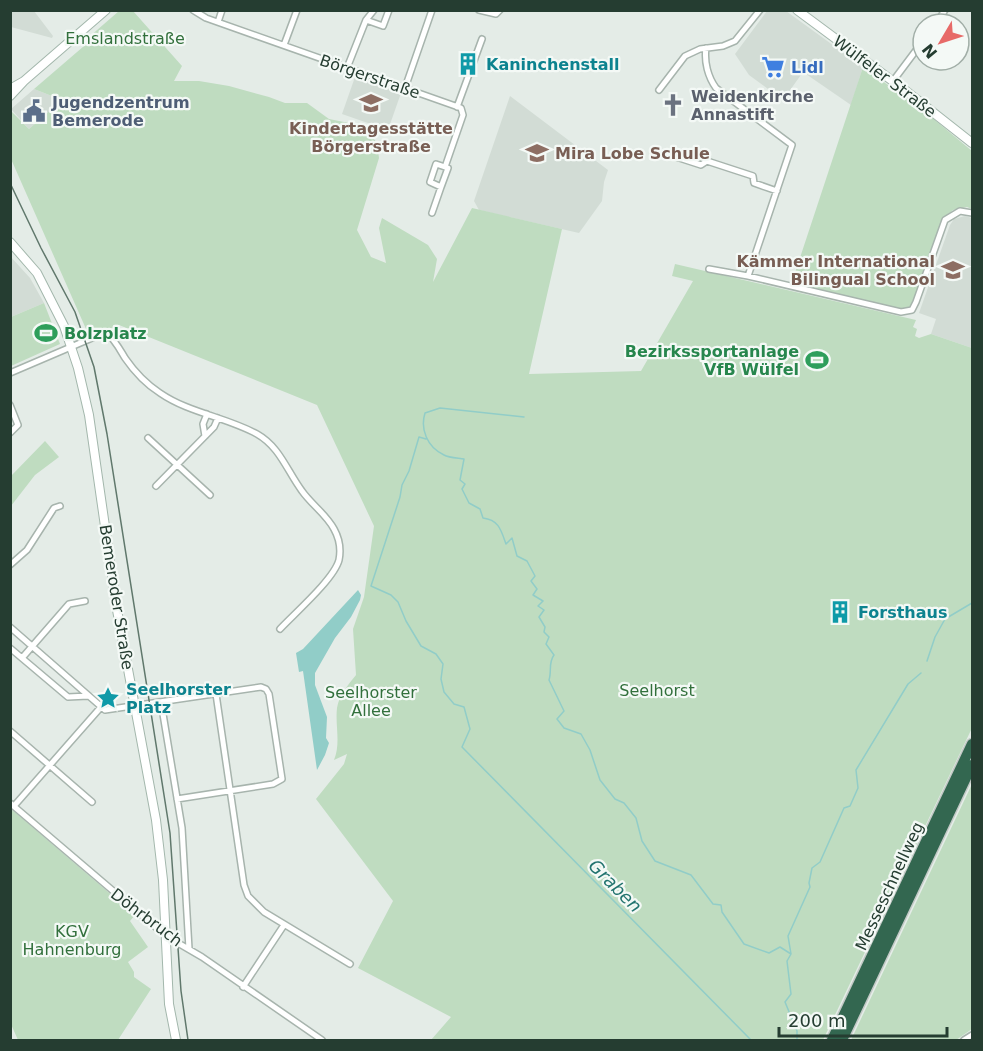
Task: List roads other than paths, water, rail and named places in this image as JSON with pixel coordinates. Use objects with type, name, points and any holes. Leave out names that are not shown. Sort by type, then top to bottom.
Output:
[{"type":"highway","name":"Messeschnellweg","points":[[832,1041],[972,744]]},
{"type":"highway","name":"Messeschnellweg","points":[[842,1041],[972,765]]},
{"type":"main road","points":[[10,96],[24,81],[106,10]]},
{"type":"main road","name":"Wülfeler Straße","points":[[797,10],[972,143]]},
{"type":"main road","points":[[10,89],[24,81]]},
{"type":"main road","name":"Bemeroder Straße","points":[[10,242],[39,277],[72,346],[89,415],[117,610],[156,820],[163,880],[169,1004],[176,1041]]},
{"type":"street","name":"Börgerstraße","points":[[193,10],[198,15],[457,106]]},
{"type":"street","points":[[218,22],[222,10]]},
{"type":"street","points":[[284,45],[297,10]]},
{"type":"street","points":[[347,68],[366,20],[374,10]]},
{"type":"street","points":[[366,20],[383,26],[388,10]]},
{"type":"street","points":[[405,88],[432,10]]},
{"type":"street","points":[[479,10],[490,15],[500,10]]},
{"type":"street","points":[[659,90],[690,52],[723,46],[735,41],[760,10]]},
{"type":"street","points":[[445,167],[463,115],[463,111],[457,106],[482,39]]},
{"type":"street","points":[[706,48],[705,57],[709,74],[716,88],[792,146],[748,276]]},
{"type":"street","points":[[893,81],[911,57]]},
{"type":"street","points":[[667,154],[701,165],[707,161],[753,176],[754,183],[777,191]]},
{"type":"street","points":[[432,213],[448,168],[436,164],[430,182],[441,186]]},
{"type":"street","points":[[709,269],[901,312],[912,310],[945,220],[960,211],[972,213]]},
{"type":"street","points":[[10,373],[106,332],[114,339],[131,366],[150,386],[171,400],[257,434],[270,443],[304,494],[331,522],[339,540],[339,560],[335,569],[280,629]]},
{"type":"street","points":[[10,405],[18,423],[10,433]]},
{"type":"street","points":[[205,436],[203,424],[207,414]]},
{"type":"street","points":[[156,486],[214,427],[218,418]]},
{"type":"street","points":[[148,438],[210,495]]},
{"type":"street","points":[[10,565],[27,550],[54,508],[60,506]]},
{"type":"street","points":[[22,658],[69,604],[85,601]]},
{"type":"street","points":[[10,627],[105,710],[261,687],[266,689],[269,694],[282,779],[273,784],[177,800]]},
{"type":"street","points":[[10,648],[68,697],[88,696]]},
{"type":"street","points":[[216,694],[244,885],[248,897],[284,926],[350,964]]},
{"type":"street","points":[[161,702],[185,867],[189,949]]},
{"type":"street","points":[[12,805],[101,707]]},
{"type":"street","points":[[10,731],[92,802]]},
{"type":"street","name":"Döhrbruch","points":[[12,805],[166,936],[189,949],[322,1041]]},
{"type":"street","points":[[243,987],[284,926]]},
{"type":"street","points":[[964,1041],[972,1035]]},
{"type":"water","points":[[358,590],[361,595],[360,600],[315,673],[315,685],[327,717],[326,738],[329,743],[317,770],[303,671],[299,672],[296,653],[303,649]]},
{"type":"waterway","points":[[524,417],[440,408],[425,413],[423,425],[426,437],[438,452],[448,457],[464,459],[460,480],[465,484],[462,489],[469,503],[480,509],[483,518],[496,523],[506,544],[512,538],[517,556],[527,561],[535,576],[531,581],[537,589],[533,595],[543,601],[538,606],[544,610],[539,617],[545,627],[544,632],[549,637],[546,644],[554,655],[549,680],[564,711],[557,719],[564,728],[581,734],[590,750],[600,780],[615,799],[624,803],[636,818],[642,841],[655,861],[691,875],[713,904],[721,905],[722,912],[744,944],[769,953],[780,947],[791,954],[787,961],[791,994],[785,1002],[797,1031],[797,1040]]},
{"type":"waterway","name":"Graben","points":[[426,439],[419,437],[371,586],[391,595],[398,602],[421,646],[436,654],[443,664],[441,679],[444,692],[454,704],[464,707],[470,729],[462,747],[751,1040]]},
{"type":"waterway","points":[[927,661],[935,637],[945,619],[972,603]]},
{"type":"waterway","points":[[791,954],[788,936],[810,887],[812,868],[820,862],[844,808],[850,806],[858,788],[856,770],[908,684],[921,673]]},
{"type":"tram line","points":[[10,183],[75,312],[94,367],[107,434],[170,833],[181,991],[188,1040]]},
{"type":"place","name":"Kaninchenstall","points":[[468,64]]},
{"type":"place","name":"Lidl","points":[[773,67]]},
{"type":"place","name":"Kindertagesstätte Börgerstraße","points":[[371,103]]},
{"type":"place","name":"Weidenkirche Annastift","points":[[673,105]]},
{"type":"place","name":"Jugendzentrum Bemerode","points":[[34,111]]},
{"type":"place","name":"Mira Lobe Schule","points":[[537,153]]},
{"type":"place","name":"Kämmer International Bilingual School","points":[[953,270]]},
{"type":"place","name":"Bolzplatz","points":[[46,333]]},
{"type":"place","name":"Bezirkssportanlage VfB Wülfel","points":[[817,360]]},
{"type":"place","name":"Forsthaus","points":[[840,612]]},
{"type":"place","name":"Seelhorster Platz","points":[[108,698]]},
{"type":"park label","name":"Emslandstraße","points":[[125,38]]},
{"type":"park label","name":"Seelhorst","points":[[657,690]]},
{"type":"park label","name":"Seelhorster Allee","points":[[371,701]]},
{"type":"park label","name":"KGV Hahnenburg","points":[[72,940]]}]
